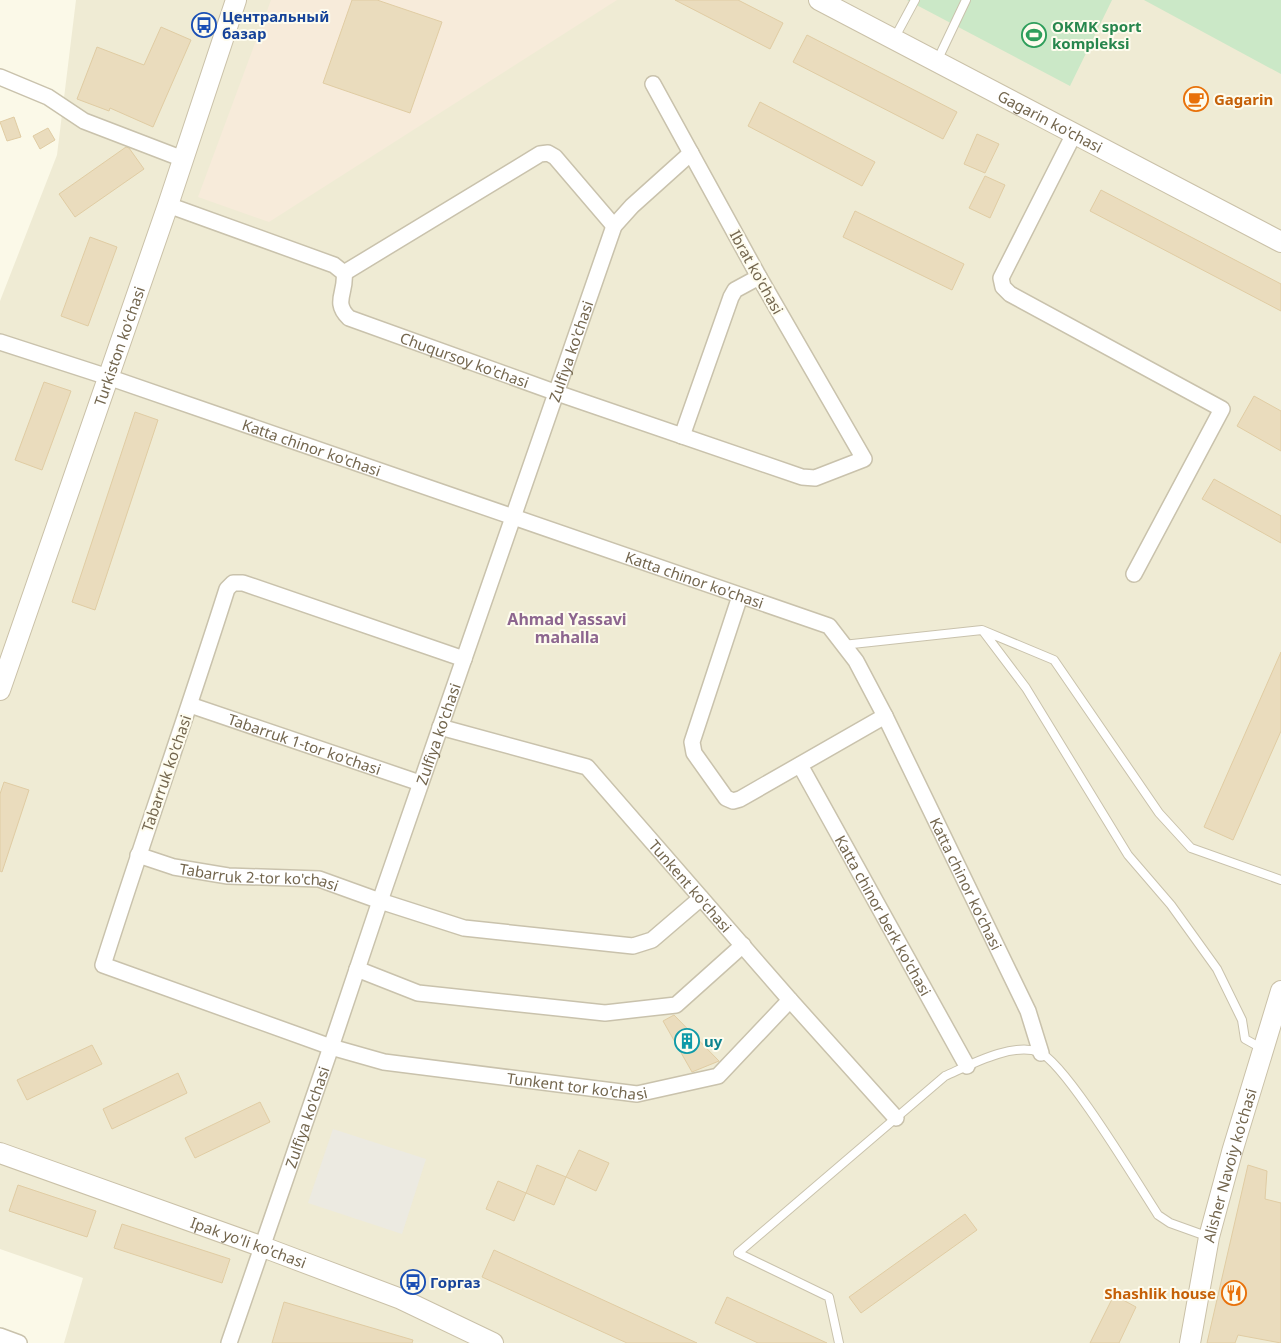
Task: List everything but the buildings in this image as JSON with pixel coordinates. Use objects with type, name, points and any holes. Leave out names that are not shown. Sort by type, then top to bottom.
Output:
[{"type":"main road","name":"Turkiston ko'chasi","points":[[0,690],[168,205],[236,0]]},
{"type":"main road","name":"Gagarin ko'chasi","points":[[819,0],[1281,242]]},
{"type":"main road","name":"Alisher Navoiy ko'chasi","points":[[1190,1343],[1209,1237],[1232,1152],[1281,991]]},
{"type":"main road","name":"Ipak yo'li ko'chasi","points":[[0,1153],[262,1246],[401,1299],[493,1343]]},
{"type":"street","points":[[0,77],[48,97],[84,121],[183,159]]},
{"type":"street","name":"Ibrat ko'chasi","points":[[653,84],[864,460]]},
{"type":"street","points":[[1074,134],[1001,278],[1003,287],[1010,294],[1222,409],[1134,574]]},
{"type":"street","points":[[168,205],[334,265],[344,273],[540,154],[548,153],[555,158],[614,226]]},
{"type":"street","name":"Zulfiya ko'chasi","points":[[229,1343],[332,1047],[420,783],[614,226],[632,206],[691,153]]},
{"type":"street","name":"Chuqursoy ko'chasi","points":[[344,273],[346,281],[340,302],[341,311],[349,318],[557,393],[802,477],[815,478],[864,460]]},
{"type":"street","points":[[682,436],[731,298],[736,290],[760,277]]},
{"type":"street","name":"Katta chinor ko'chasi","points":[[0,342],[108,377],[829,626],[856,661],[885,716],[1028,1011],[1041,1053]]},
{"type":"street","name":"Tabarruk ko'chasi","points":[[332,1047],[103,965],[227,589],[233,583],[243,583],[464,659]]},
{"type":"street","points":[[740,596],[692,742],[694,753],[726,798],[733,801],[740,799],[885,716]]},
{"type":"street","name":"Tabarruk 1-tor ko'chasi","points":[[190,705],[420,783]]},
{"type":"street","name":"Tunkent ko'chasi","points":[[440,727],[587,768],[896,1118]]},
{"type":"street","name":"Katta chinor berk ko'chasi","points":[[800,765],[967,1066]]},
{"type":"street","name":"Tabarruk 2-tor ko'chasi","points":[[138,855],[174,866],[228,876],[319,879],[464,928],[633,946],[652,940],[701,898]]},
{"type":"street","points":[[357,969],[418,993],[605,1013],[676,1005],[743,946]]},
{"type":"street","name":"Tunkent tor ko'chasi","points":[[332,1047],[384,1062],[638,1094],[718,1076],[790,1000]]},
{"type":"street","points":[[0,1336],[19,1343]]},
{"type":"lane","points":[[894,39],[915,0]]},
{"type":"lane","points":[[937,62],[966,0]]},
{"type":"lane","points":[[843,645],[982,630],[1054,660],[1159,813],[1191,848],[1281,880]]},
{"type":"lane","points":[[982,630],[1026,688],[1128,855],[1171,905],[1217,969],[1242,1020],[1245,1039],[1264,1049]]},
{"type":"lane","points":[[840,1343],[829,1297],[738,1253],[945,1076],[967,1066],[1008,1052],[1027,1050],[1041,1053],[1054,1064],[1079,1094],[1158,1215],[1170,1223],[1209,1237]]},
{"type":"shaded area","points":[[76,0],[1281,0],[1281,1343],[64,1343],[83,1278],[0,1249],[0,301],[57,155]]},
{"type":"shaded area","points":[[271,0],[617,0],[269,222],[198,197]]},
{"type":"shaded area","points":[[333,1129],[426,1159],[402,1234],[308,1203]]},
{"type":"green space","name":"OKMK sport kompleksi","points":[[907,0],[1112,0],[1070,86]]},
{"type":"green space","name":"OKMK sport kompleksi","points":[[1144,0],[1281,0],[1281,74]]},
{"type":"place","name":"Центральный базар","points":[[204,25]]},
{"type":"place","name":"OKMK sport kompleksi","points":[[1034,35]]},
{"type":"place","name":"Gagarin","points":[[1196,99]]},
{"type":"place","name":"uy","points":[[687,1041]]},
{"type":"place","name":"Горгаз","points":[[413,1282]]},
{"type":"place","name":"Shashlik house","points":[[1234,1293]]},
{"type":"district","name":"Ahmad Yassavi mahalla","points":[[567,628]]}]
